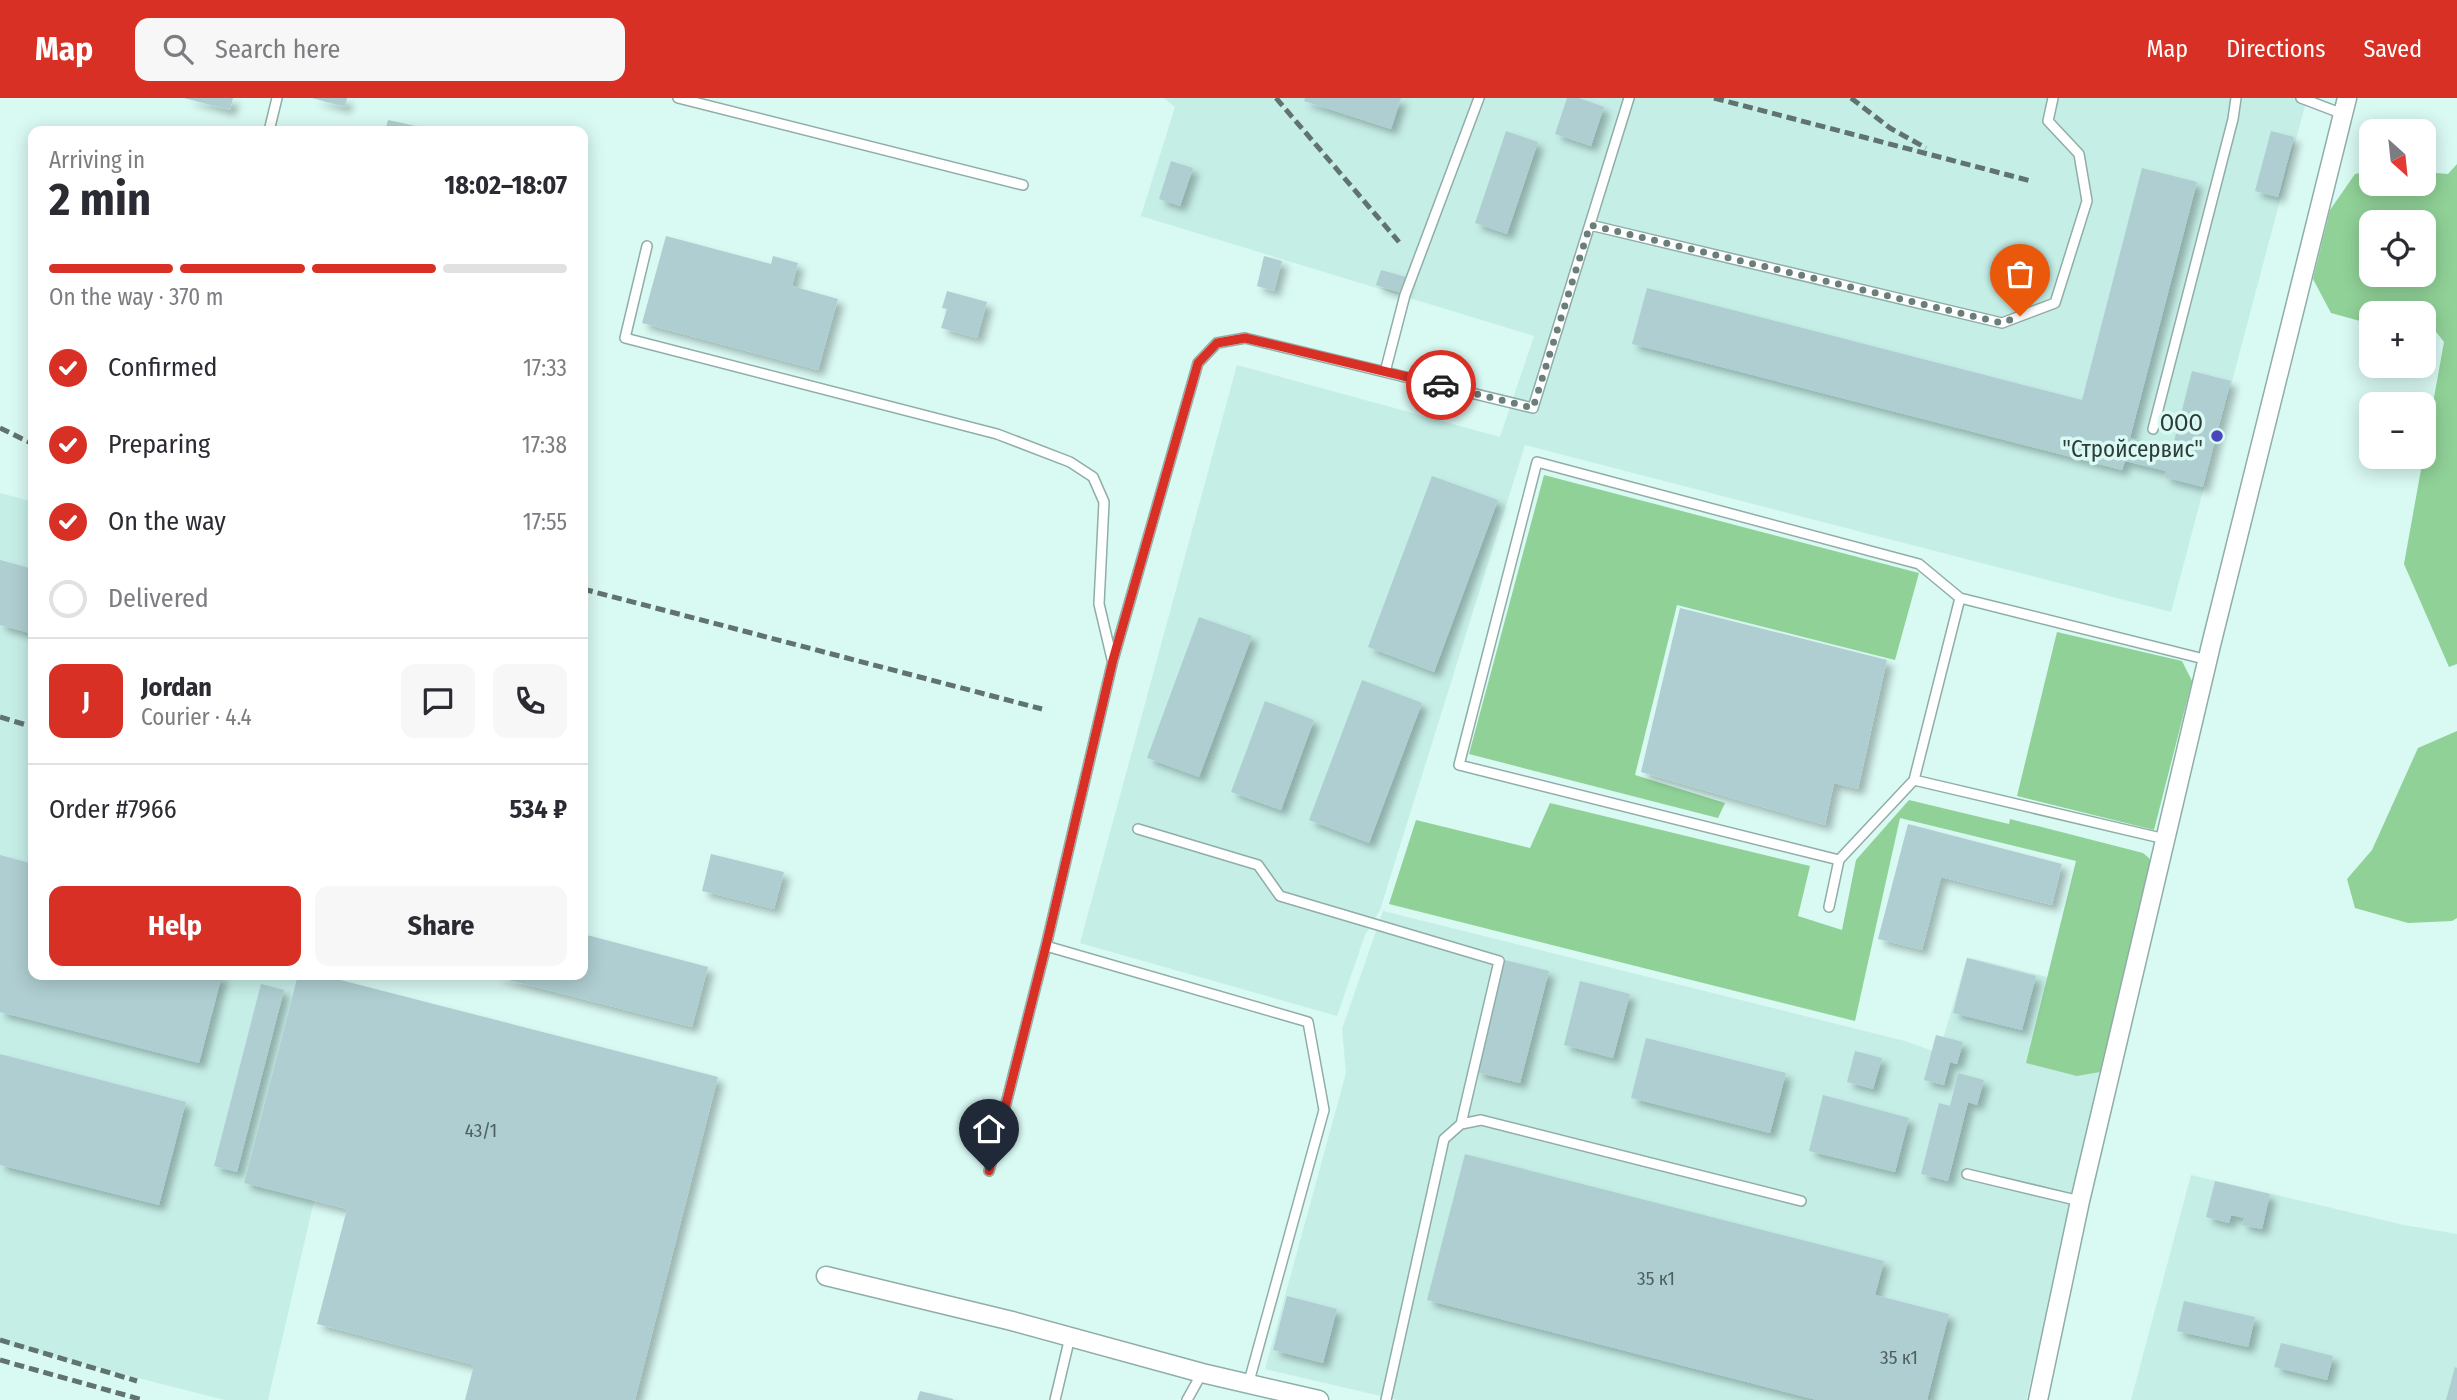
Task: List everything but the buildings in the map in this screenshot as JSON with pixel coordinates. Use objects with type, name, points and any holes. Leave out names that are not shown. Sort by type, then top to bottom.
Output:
[{"type":"street","points":[[2038,1400],[2080,1201],[2165,839],[2345,106]]},
{"type":"street","points":[[826,1276],[1070,1337],[1202,1374],[1319,1400]]},
{"type":"lane","points":[[270,126],[277,98]]},
{"type":"lane","points":[[678,98],[1023,185]]},
{"type":"lane","points":[[1385,372],[1405,295],[1479,98]]},
{"type":"lane","points":[[989,1171],[1046,946],[1113,660],[1198,363],[1217,343],[1245,338],[1533,408],[1629,98]]},
{"type":"lane","points":[[1590,225],[2002,323],[2055,303],[2087,201],[2079,154],[2048,121],[2053,98]]},
{"type":"lane","points":[[2152,429],[2234,119],[2236,98]]},
{"type":"lane","points":[[2301,98],[2345,106]]},
{"type":"lane","points":[[648,246],[625,338],[998,434],[1070,461],[1093,477],[1104,502],[1099,604],[1113,660]]},
{"type":"lane","points":[[1839,860],[1459,765],[1537,462],[1919,564],[1959,598],[2208,660]]},
{"type":"lane","points":[[1829,907],[1839,860],[1914,780],[1959,598]]},
{"type":"lane","points":[[1914,780],[2165,839]]},
{"type":"lane","points":[[1138,829],[1258,865],[1280,896],[1499,961],[1461,1124]]},
{"type":"lane","points":[[1046,946],[1308,1022],[1324,1110],[1248,1385]]},
{"type":"lane","points":[[1386,1400],[1444,1139],[1461,1124],[1480,1120],[1801,1201]]},
{"type":"lane","points":[[1967,1174],[2080,1201]]},
{"type":"lane","points":[[1055,1400],[1070,1337]]},
{"type":"lane","points":[[1187,1400],[1202,1374]]},
{"type":"shaded area","points":[[1164,98],[2307,98],[2171,612],[1525,445],[1380,910],[1365,935],[1337,1016],[1080,943],[1237,365],[1500,437],[1534,336],[1141,216],[1175,107]]},
{"type":"shaded area","points":[[0,493],[28,501],[28,980],[306,980],[249,1171],[316,1192],[268,1400],[225,1400],[0,1343]]},
{"type":"shaded area","points":[[1383,911],[1905,1041],[1939,1053],[1967,957],[2051,978],[2124,988],[2026,1400],[1398,1400],[1265,1369],[1346,1073],[1342,1029]]},
{"type":"shaded area","points":[[2191,1175],[2404,1225],[2457,1234],[2457,1400],[2131,1400]]},
{"type":"green space","points":[[2457,164],[2457,664],[2449,667],[2404,564],[2421,469],[2436,469],[2435,392],[2444,342],[2436,332],[2436,301],[2359,301],[2359,321],[2331,313],[2313,279],[2330,210],[2355,174],[2359,173],[2359,196],[2436,196],[2436,173],[2448,174]]},
{"type":"green space","points":[[1544,475],[1919,573],[1895,660],[1677,605],[1635,775],[1725,803],[1718,818],[1469,754]]},
{"type":"green space","points":[[2057,632],[2182,661],[2192,681],[2154,830],[2017,796]]},
{"type":"green space","points":[[2457,731],[2457,918],[2452,921],[2408,923],[2355,908],[2347,879],[2372,850],[2418,748]]},
{"type":"green space","points":[[1909,800],[2009,824],[2010,819],[2143,853],[2149,858],[2152,864],[2100,1072],[2077,1076],[2026,1063],[2076,861],[1900,818],[1855,1021],[1389,904],[1416,820],[1530,848],[1550,803],[1810,866],[1798,916],[1842,930],[1856,860]]},
{"type":"railway","points":[[1276,98],[1399,242]]},
{"type":"railway","points":[[1714,98],[2031,181]]},
{"type":"railway","points":[[1851,98],[1890,128],[1926,148]]},
{"type":"railway","points":[[0,428],[28,442]]},
{"type":"railway","points":[[588,590],[1042,709]]},
{"type":"railway","points":[[0,717],[28,725]]},
{"type":"railway","points":[[0,1340],[137,1381]]},
{"type":"railway","points":[[0,1360],[143,1400]]},
{"type":"way so far","points":[[1441,385],[1533,408],[1590,225],[2002,323],[2020,316]]},
{"type":"place","name":"ООО \"Стройсервис\"","points":[[2217,436]]},
{"type":"route","points":[[989,1171],[1046,946],[1113,660],[1198,363],[1217,343],[1245,338],[1441,385]]}]
